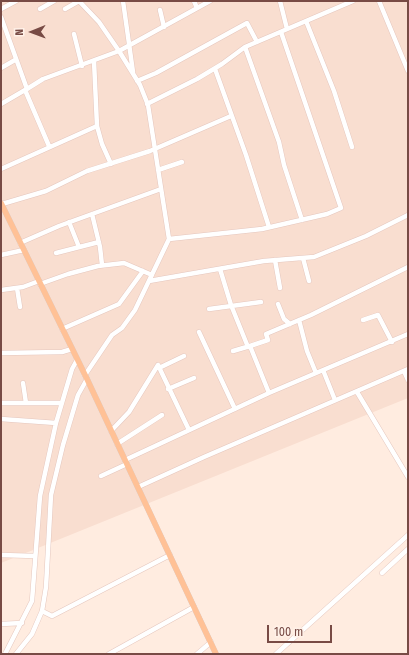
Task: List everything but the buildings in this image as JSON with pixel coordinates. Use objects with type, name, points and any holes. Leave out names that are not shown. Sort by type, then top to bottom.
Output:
[{"type":"main road","points":[[1,204],[112,431],[216,654]]},
{"type":"street","points":[[1,9],[15,1]]},
{"type":"street","points":[[40,9],[54,1]]},
{"type":"street","points":[[16,654],[32,634],[42,611],[46,587],[51,495],[63,445],[78,395],[86,377],[112,334],[122,328],[133,314],[169,239],[147,104],[138,81],[99,22],[79,1],[65,9]]},
{"type":"street","points":[[123,1],[133,73]]},
{"type":"street","points":[[194,1],[197,8]]},
{"type":"street","points":[[1,104],[43,79],[82,66],[119,51],[210,1]]},
{"type":"street","points":[[280,1],[287,29]]},
{"type":"street","points":[[147,104],[215,69],[245,47],[353,1]]},
{"type":"street","points":[[379,1],[408,71]]},
{"type":"street","points":[[160,10],[164,27]]},
{"type":"street","points":[[1,18],[26,90],[49,146]]},
{"type":"street","points":[[306,21],[334,91],[352,146]]},
{"type":"street","points":[[138,81],[156,73],[247,23],[257,42]]},
{"type":"street","points":[[169,239],[269,227],[327,214],[341,208],[280,32]]},
{"type":"street","points":[[74,34],[82,66]]},
{"type":"street","points":[[245,47],[278,142],[302,220]]},
{"type":"street","points":[[1,68],[16,60]]},
{"type":"street","points":[[94,61],[97,126],[102,144],[111,164]]},
{"type":"street","points":[[215,69],[269,227]]},
{"type":"street","points":[[1,204],[46,191],[87,171],[155,148],[231,116]]},
{"type":"street","points":[[1,169],[49,146],[97,126]]},
{"type":"street","points":[[158,170],[182,162]]},
{"type":"street","points":[[20,243],[70,222],[161,189]]},
{"type":"street","points":[[92,214],[99,242],[102,266]]},
{"type":"street","points":[[149,281],[275,260],[314,257],[408,215]]},
{"type":"street","points":[[70,222],[79,247]]},
{"type":"street","points":[[56,253],[99,242]]},
{"type":"street","points":[[1,255],[24,250]]},
{"type":"street","points":[[303,258],[309,281]]},
{"type":"street","points":[[275,260],[280,288]]},
{"type":"street","points":[[1,290],[17,288],[68,274],[124,262],[151,275]]},
{"type":"street","points":[[233,351],[268,340],[266,334],[299,320],[408,267]]},
{"type":"street","points":[[220,269],[231,305],[269,393]]},
{"type":"street","points":[[62,329],[119,304],[144,272]]},
{"type":"street","points":[[17,288],[20,307]]},
{"type":"street","points":[[209,309],[261,302]]},
{"type":"street","points":[[278,304],[284,319],[290,324]]},
{"type":"street","points":[[363,320],[378,315],[392,342]]},
{"type":"street","points":[[299,320],[307,351],[316,373]]},
{"type":"street","points":[[199,332],[235,409]]},
{"type":"street","points":[[101,476],[189,430],[269,393],[408,334]]},
{"type":"street","points":[[1,353],[62,352],[72,349]]},
{"type":"street","points":[[112,431],[129,412],[158,365],[159,368],[184,356]]},
{"type":"street","points":[[5,654],[32,601],[40,496],[61,403],[72,369],[77,360]]},
{"type":"street","points":[[159,368],[189,430]]},
{"type":"street","points":[[323,370],[335,400]]},
{"type":"street","points":[[138,487],[406,370],[408,380]]},
{"type":"street","points":[[168,389],[194,378]]},
{"type":"street","points":[[23,383],[26,403]]},
{"type":"street","points":[[357,392],[408,477]]},
{"type":"street","points":[[1,403],[61,403]]},
{"type":"street","points":[[117,444],[162,415]]},
{"type":"street","points":[[1,419],[56,423]]},
{"type":"street","points":[[276,654],[408,535]]},
{"type":"street","points":[[382,573],[408,549]]},
{"type":"street","points":[[1,555],[35,556]]},
{"type":"street","points":[[42,611],[52,616],[170,555]]},
{"type":"street","points":[[109,654],[194,607]]},
{"type":"street","points":[[1,624],[22,623]]},
{"type":"street","points":[[197,654],[211,642]]},
{"type":"shaded area","points":[[1,1],[408,1],[408,398],[1,563]]}]
